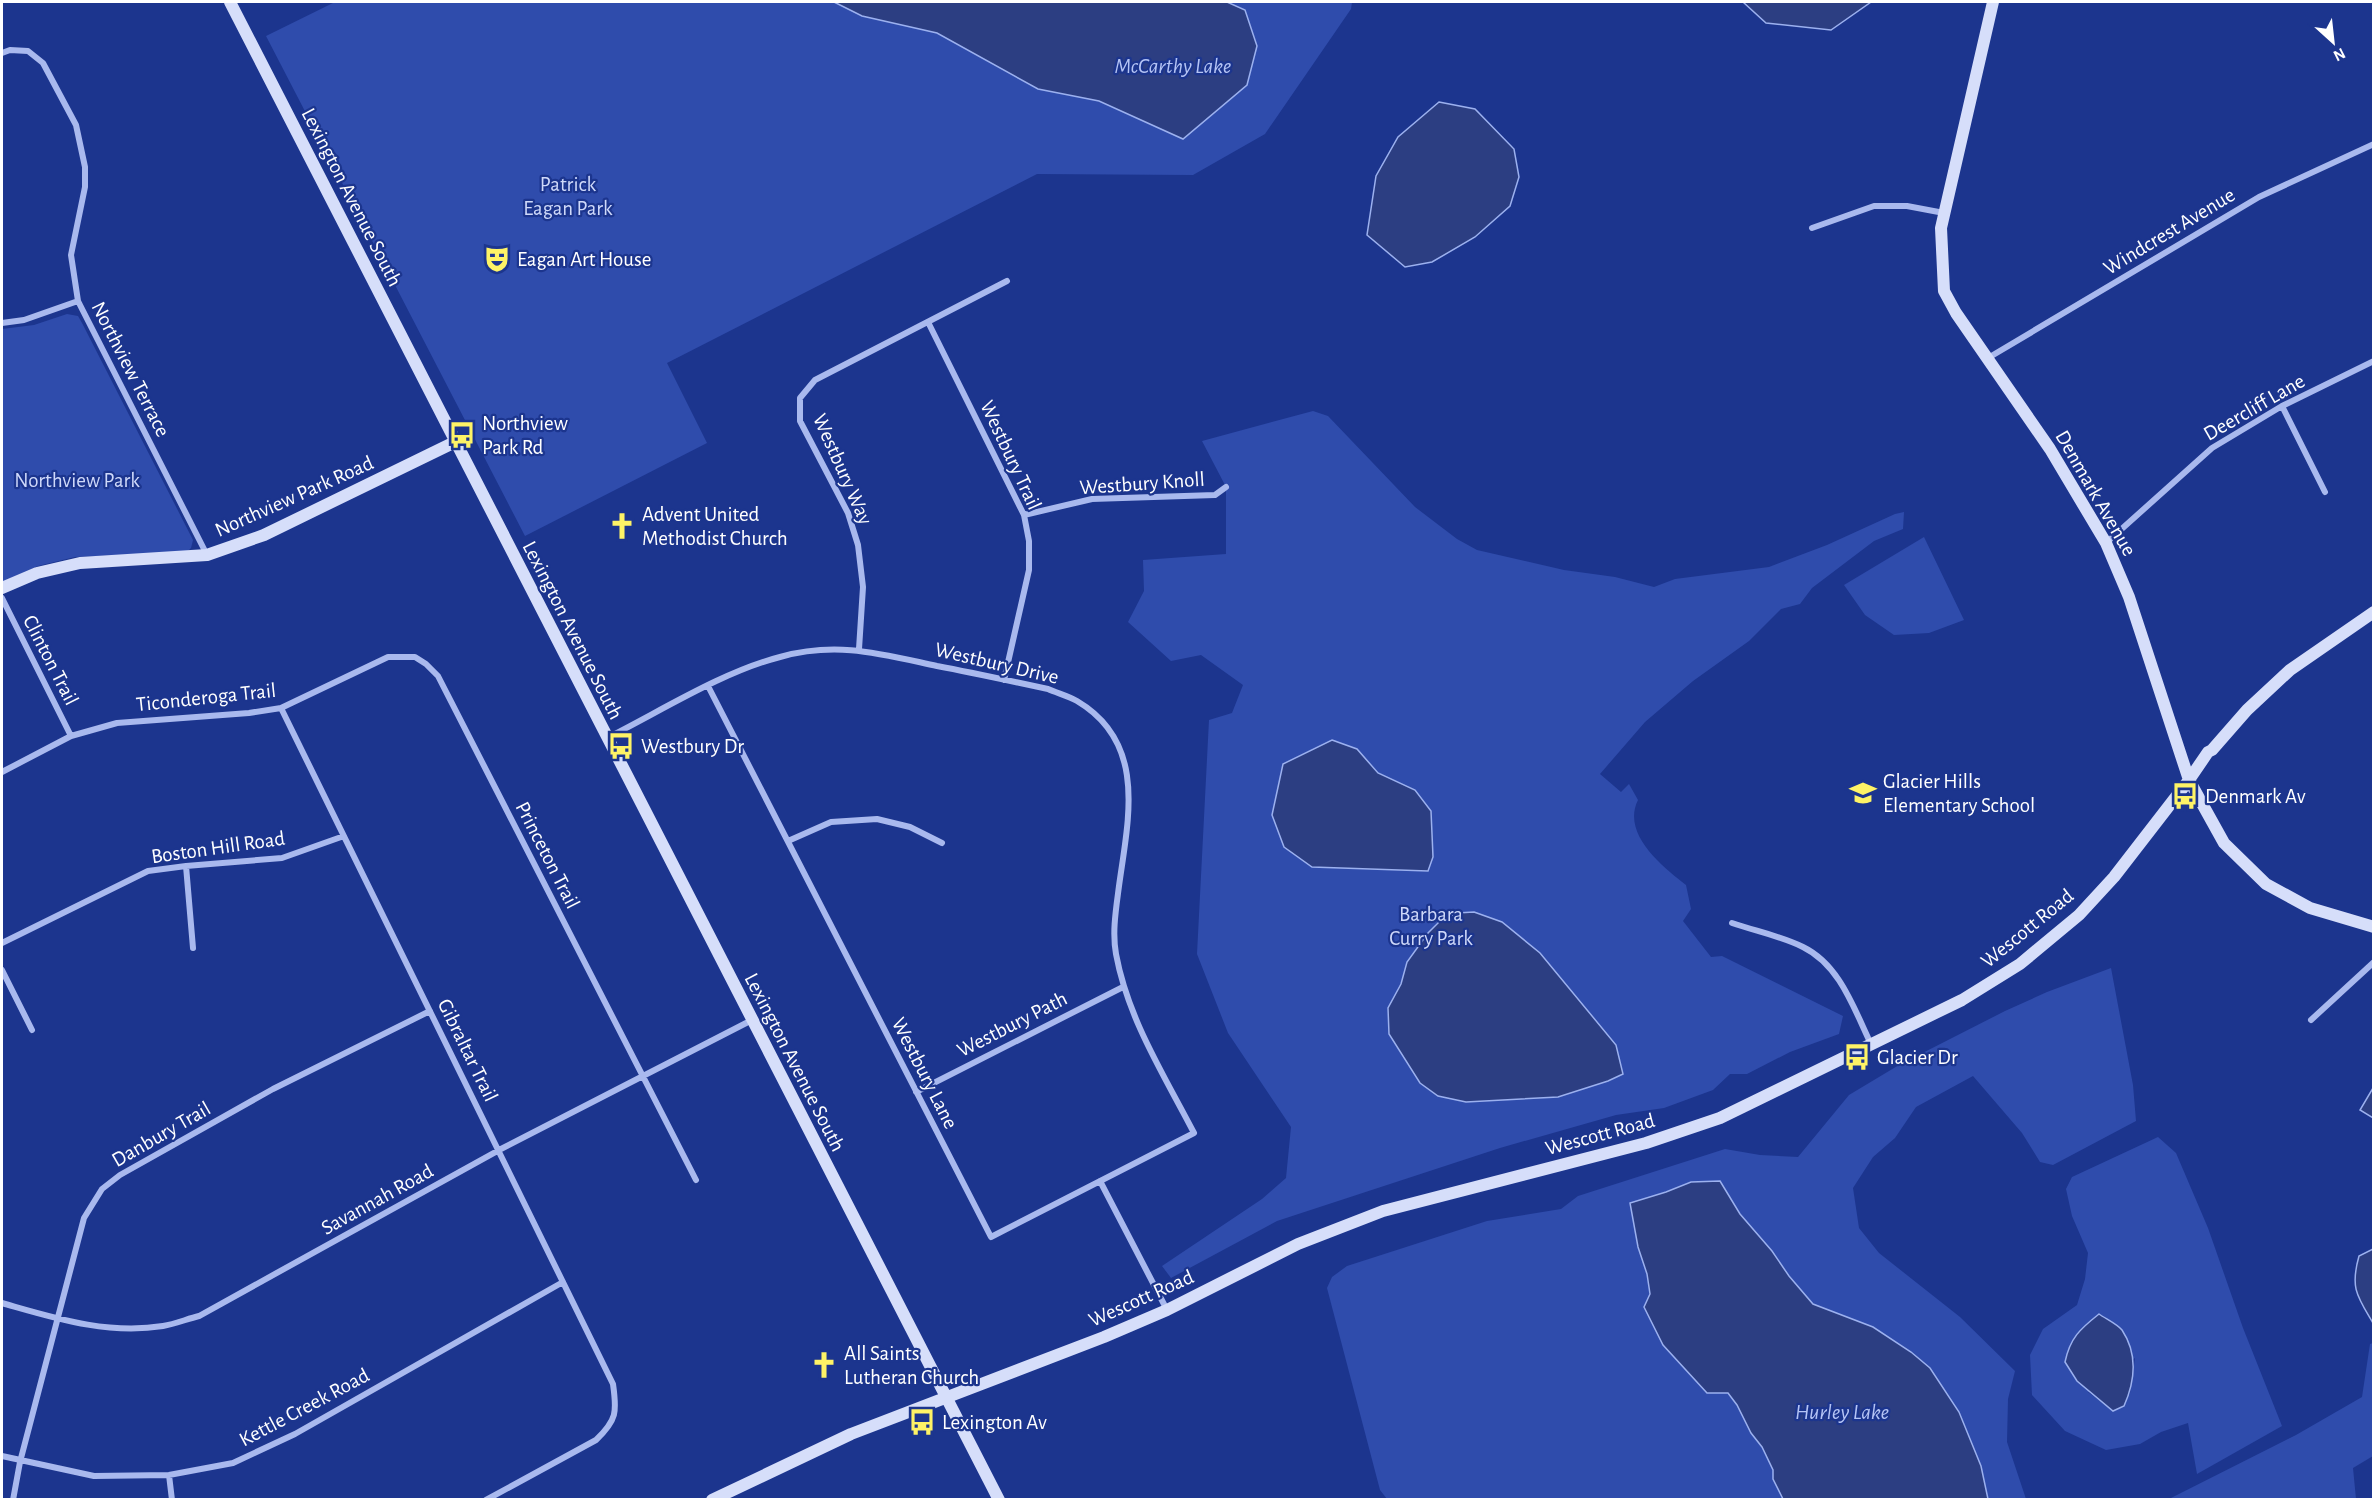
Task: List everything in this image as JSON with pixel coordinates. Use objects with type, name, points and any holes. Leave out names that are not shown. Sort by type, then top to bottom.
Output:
[{"type":"street","name":"Lexington Avenue South","points":[[230,2],[999,1500]]},
{"type":"street","name":"Denmark Avenue","points":[[1993,2],[1941,228],[1944,291],[1956,313],[2050,449],[2106,543],[2129,597],[2189,780],[2224,843],[2266,884],[2310,908],[2373,927]]},
{"type":"street","name":"Northview Terrace","points":[[2,53],[10,50],[28,51],[43,63],[76,125],[85,167],[85,187],[71,255],[78,301],[207,555]]},
{"type":"street","name":"Windcrest Avenue","points":[[1987,358],[2259,197],[2373,144]]},
{"type":"street","points":[[1812,228],[1874,206],[1907,206],[1944,213]]},
{"type":"street","name":"Westbury Way","points":[[859,649],[863,587],[858,544],[848,513],[801,421],[800,398],[815,380],[1007,281]]},
{"type":"street","points":[[2,322],[24,320],[78,301]]},
{"type":"street","name":"Westbury Trail","points":[[928,322],[1024,515],[1029,541],[1029,570],[1004,680]]},
{"type":"street","name":"Deercliff Lane","points":[[2106,543],[2212,448],[2282,406],[2373,361]]},
{"type":"street","points":[[2282,406],[2325,492]]},
{"type":"street","name":"Northview Park Road","points":[[2,588],[38,573],[80,563],[207,555],[264,536],[455,442]]},
{"type":"street","name":"Westbury Knoll","points":[[1024,515],[1092,499],[1215,495],[1226,487]]},
{"type":"street","name":"Clinton Trail","points":[[2,598],[71,736]]},
{"type":"street","name":"Wescott Road","points":[[712,1500],[842,1438],[1104,1337],[1167,1310],[1298,1244],[1383,1211],[1656,1139],[1720,1118],[1962,1000],[2028,957],[2079,915],[2114,877],[2208,752],[2247,710],[2290,670],[2373,612]]},
{"type":"street","name":"Westbury Drive","points":[[607,738],[749,666],[781,656],[818,650],[859,649],[1048,689],[1077,701],[1100,719],[1118,743],[1128,769],[1130,802],[1114,920],[1116,951],[1123,987],[1138,1024],[1194,1133],[1101,1181]]},
{"type":"street","name":"Ticonderoga Trail","points":[[2,772],[71,736],[117,723],[249,713],[281,708],[388,657],[415,657]]},
{"type":"street","name":"Princeton Trail","points":[[415,657],[438,676],[696,1180]]},
{"type":"street","name":"Westbury Lane","points":[[708,686],[991,1237],[1101,1181]]},
{"type":"street","name":"Gibraltar Trail","points":[[281,708],[613,1384],[617,1410],[609,1428],[596,1440],[486,1500]]},
{"type":"street","points":[[788,841],[831,822],[877,819],[910,827],[942,843]]},
{"type":"street","name":"Boston Hill Road","points":[[2,943],[148,872],[186,866],[282,858],[344,836]]},
{"type":"street","points":[[186,866],[193,948]]},
{"type":"street","points":[[1732,923],[1791,942],[1821,959],[1837,976],[1871,1044]]},
{"type":"street","points":[[2311,1020],[2373,962]]},
{"type":"street","points":[[2,970],[32,1030]]},
{"type":"street","name":"Westbury Path","points":[[916,1092],[1123,987]]},
{"type":"street","name":"Danbury Trail","points":[[13,1500],[84,1218],[102,1189],[120,1175],[273,1089],[430,1011]]},
{"type":"street","name":"Savannah Road","points":[[2,1304],[93,1327],[129,1329],[164,1326],[199,1316],[499,1150],[752,1020]]},
{"type":"street","points":[[1101,1181],[1167,1310]]},
{"type":"street","name":"Kettle Creek Road","points":[[2,1456],[21,1462],[94,1476],[169,1475],[232,1462],[295,1434],[563,1282]]},
{"type":"street","points":[[169,1475],[172,1500]]},
{"type":"green space","name":"Patrick Eagan Park","points":[[335,2],[1352,2],[1351,9],[1265,134],[1193,175],[1037,174],[667,363],[707,443],[525,536],[266,36]]},
{"type":"green space","name":"Northview Park","points":[[67,314],[78,316],[82,323],[193,540],[187,552],[75,557],[38,566],[2,582],[2,329],[34,325]]},
{"type":"green space","name":"Barbara Curry Park","points":[[1313,411],[1328,416],[1415,507],[1457,539],[1477,550],[1564,570],[1615,577],[1654,587],[1675,579],[1769,567],[1904,512],[1903,529],[1874,541],[1812,588],[1800,604],[1781,609],[1749,641],[1693,681],[1645,722],[1600,774],[1621,792],[1629,784],[1638,800],[1634,813],[1635,825],[1640,837],[1656,859],[1686,885],[1691,909],[1683,921],[1711,957],[1722,956],[1843,1016],[1839,1034],[1790,1052],[1747,1074],[1730,1074],[1713,1090],[1664,1108],[1616,1115],[1500,1148],[1277,1221],[1171,1278],[1162,1266],[1262,1199],[1286,1178],[1291,1127],[1228,1033],[1197,954],[1209,720],[1232,713],[1243,685],[1201,655],[1171,661],[1128,622],[1144,591],[1143,560],[1226,554],[1226,487],[1202,441]]},
{"type":"green space","points":[[1924,537],[1964,620],[1929,633],[1894,635],[1865,615],[1844,585]]},
{"type":"green space","points":[[2111,968],[2133,1085],[2136,1121],[2053,1165],[2040,1162],[2022,1133],[1973,1076],[1916,1107],[1895,1138],[1873,1157],[1853,1188],[1859,1228],[1879,1253],[1960,1317],[2015,1371],[2008,1399],[2007,1442],[2026,1499],[1988,1499],[1981,1466],[1959,1412],[1930,1368],[1873,1327],[1813,1305],[1772,1251],[1740,1214],[1720,1181],[1691,1182],[1630,1203],[1650,1294],[1644,1307],[1663,1345],[1707,1393],[1728,1393],[1737,1405],[1751,1433],[1762,1447],[1783,1499],[1387,1499],[1380,1490],[1327,1288],[1332,1277],[1347,1266],[1487,1221],[1561,1209],[1578,1196],[1725,1149],[1760,1155],[1798,1157],[1849,1095],[1899,1065],[2005,1011],[2047,992]]},
{"type":"green space","points":[[2158,1137],[2176,1153],[2208,1228],[2243,1328],[2282,1426],[2197,1474],[2188,1423],[2161,1432],[2140,1444],[2106,1450],[2065,1431],[2032,1395],[2030,1355],[2043,1329],[2077,1305],[2085,1279],[2088,1253],[2072,1216],[2066,1189],[2072,1177]],"holes":[[[2135,1358],[2130,1393],[2124,1406],[2113,1411],[2088,1392]]]},
{"type":"green space","points":[[2373,1343],[2373,1456],[2353,1468],[2356,1499],[2169,1499],[2296,1435],[2362,1397],[2370,1344]]},
{"type":"water","name":"McCarthy Lake","points":[[834,2],[1227,2],[1245,10],[1257,46],[1247,85],[1183,139],[1099,101],[1038,89],[937,33],[862,16]]},
{"type":"water","points":[[1743,2],[1871,2],[1831,30],[1766,23]]},
{"type":"water","points":[[1439,102],[1475,109],[1514,149],[1519,177],[1510,206],[1475,237],[1432,262],[1405,267],[1367,235],[1376,176],[1398,137]]},
{"type":"water","points":[[1332,740],[1357,749],[1378,773],[1415,790],[1431,811],[1433,857],[1428,871],[1312,867],[1284,847],[1272,815],[1283,764]]},
{"type":"water","points":[[1474,912],[1502,922],[1540,953],[1616,1045],[1623,1074],[1558,1097],[1466,1102],[1438,1096],[1420,1083],[1389,1034],[1388,1008],[1401,984],[1407,962],[1428,933],[1439,922],[1457,913]]},
{"type":"water","points":[[2373,1088],[2373,1118],[2360,1110]]},
{"type":"water","name":"Hurley Lake","points":[[1720,1181],[1740,1214],[1813,1304],[1873,1327],[1911,1352],[1930,1368],[1959,1412],[1981,1466],[1988,1499],[1783,1499],[1762,1447],[1751,1433],[1737,1405],[1728,1393],[1707,1393],[1663,1345],[1644,1307],[1650,1294],[1630,1203],[1691,1182]]},
{"type":"water","points":[[2374,1249],[2373,1323],[2359,1298],[2355,1276],[2359,1256]]},
{"type":"water","points":[[2099,1314],[2122,1330],[2133,1358],[2128,1397],[2124,1406],[2113,1411],[2077,1381],[2065,1362],[2070,1346],[2077,1335]]},
{"type":"place","name":"Eagan Art House","points":[[497,259]]},
{"type":"place","name":"Northview Park Rd","points":[[462,435]]},
{"type":"place","name":"Advent United Methodist Church","points":[[622,526]]},
{"type":"place","name":"Westbury Dr","points":[[621,746]]},
{"type":"place","name":"Glacier Hills Elementary School","points":[[1863,793]]},
{"type":"place","name":"Denmark Av","points":[[2185,796]]},
{"type":"place","name":"Glacier Dr","points":[[1857,1057]]},
{"type":"place","name":"All Saints Lutheran Church","points":[[824,1365]]},
{"type":"place","name":"Lexington Av","points":[[922,1422]]}]
